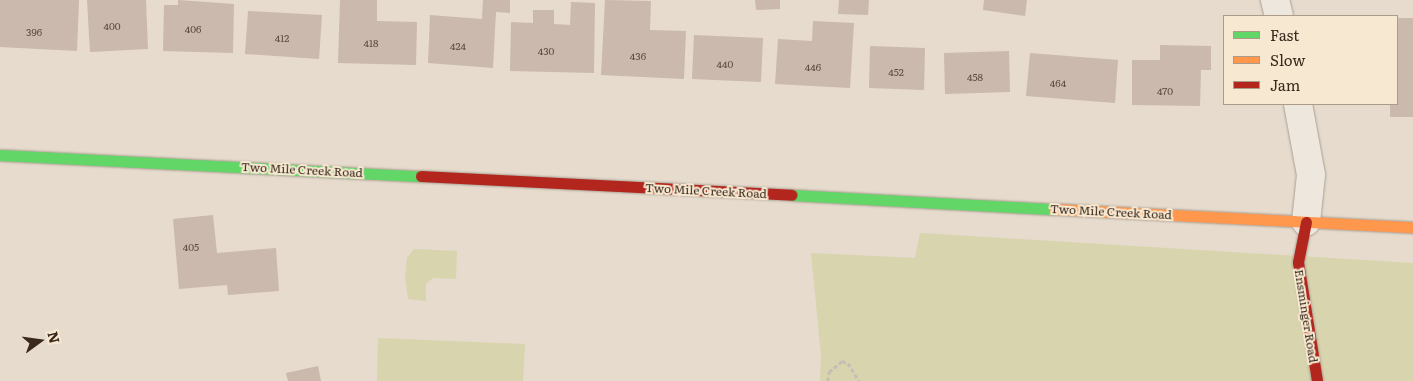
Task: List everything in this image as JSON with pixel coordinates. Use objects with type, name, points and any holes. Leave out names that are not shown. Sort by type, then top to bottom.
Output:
[{"type":"street","points":[[1275,0],[1279,15]]},
{"type":"street","name":"Ensminger Road","points":[[1298,105],[1312,175],[1306,222],[1298,262],[1318,381]]},
{"type":"street","name":"Two Mile Creek Road","points":[[0,155],[1413,227]]},
{"type":"path","points":[[828,381],[829,372],[842,361],[848,363],[859,381]]},
{"type":"shaded area","points":[[920,233],[1413,263],[1413,381],[820,381],[821,355],[811,253],[915,258]]},
{"type":"shaded area","points":[[414,249],[457,251],[456,279],[433,278],[426,284],[426,301],[408,299],[405,277],[407,258]]},
{"type":"shaded area","points":[[378,338],[525,344],[523,381],[377,381]]},
{"type":"building","points":[[0,0],[79,0],[77,51],[0,47]]},
{"type":"building","points":[[87,0],[146,0],[148,49],[90,52]]},
{"type":"building","points":[[178,0],[234,4],[233,53],[163,51],[164,5],[178,5]]},
{"type":"building","points":[[340,0],[377,0],[377,21],[417,22],[416,65],[338,63]]},
{"type":"building","points":[[483,0],[510,0],[510,13],[496,12],[493,68],[428,63],[430,15],[482,19]]},
{"type":"building","points":[[605,0],[651,1],[650,30],[686,31],[684,79],[601,75]]},
{"type":"building","points":[[755,0],[780,0],[780,9],[756,10]]},
{"type":"building","points":[[839,0],[869,0],[868,15],[838,14]]},
{"type":"building","points":[[984,0],[1027,0],[1025,16],[983,10]]},
{"type":"building","points":[[571,2],[595,3],[594,73],[510,71],[511,22],[533,23],[533,10],[554,10],[554,24],[570,25]]},
{"type":"building","points":[[248,11],[322,15],[319,59],[245,54]]},
{"type":"building","points":[[1398,18],[1413,18],[1413,117],[1390,117],[1390,105],[1398,105]]},
{"type":"building","points":[[813,21],[854,23],[850,88],[775,84],[778,39],[812,41]]},
{"type":"building","points":[[694,35],[763,38],[761,82],[692,79]]},
{"type":"building","points":[[1160,45],[1211,46],[1211,70],[1201,70],[1200,106],[1132,105],[1132,60],[1160,60]]},
{"type":"building","points":[[870,46],[925,48],[924,90],[869,88]]},
{"type":"building","points":[[1009,51],[1010,92],[945,94],[944,53]]},
{"type":"building","points":[[1030,53],[1118,60],[1115,103],[1026,96]]},
{"type":"building","points":[[213,215],[217,253],[276,248],[279,291],[228,295],[227,285],[179,289],[173,219]]},
{"type":"building","points":[[318,366],[321,381],[288,381],[286,373]]},
{"type":"traffic: fast","points":[[0,155],[421,176]]},
{"type":"traffic: fast","points":[[792,195],[1054,209]]},
{"type":"traffic: slow","points":[[1054,209],[1413,227]]},
{"type":"traffic: jam","points":[[421,176],[792,195]]},
{"type":"traffic: jam","points":[[1306,222],[1298,262],[1317,381]]}]
